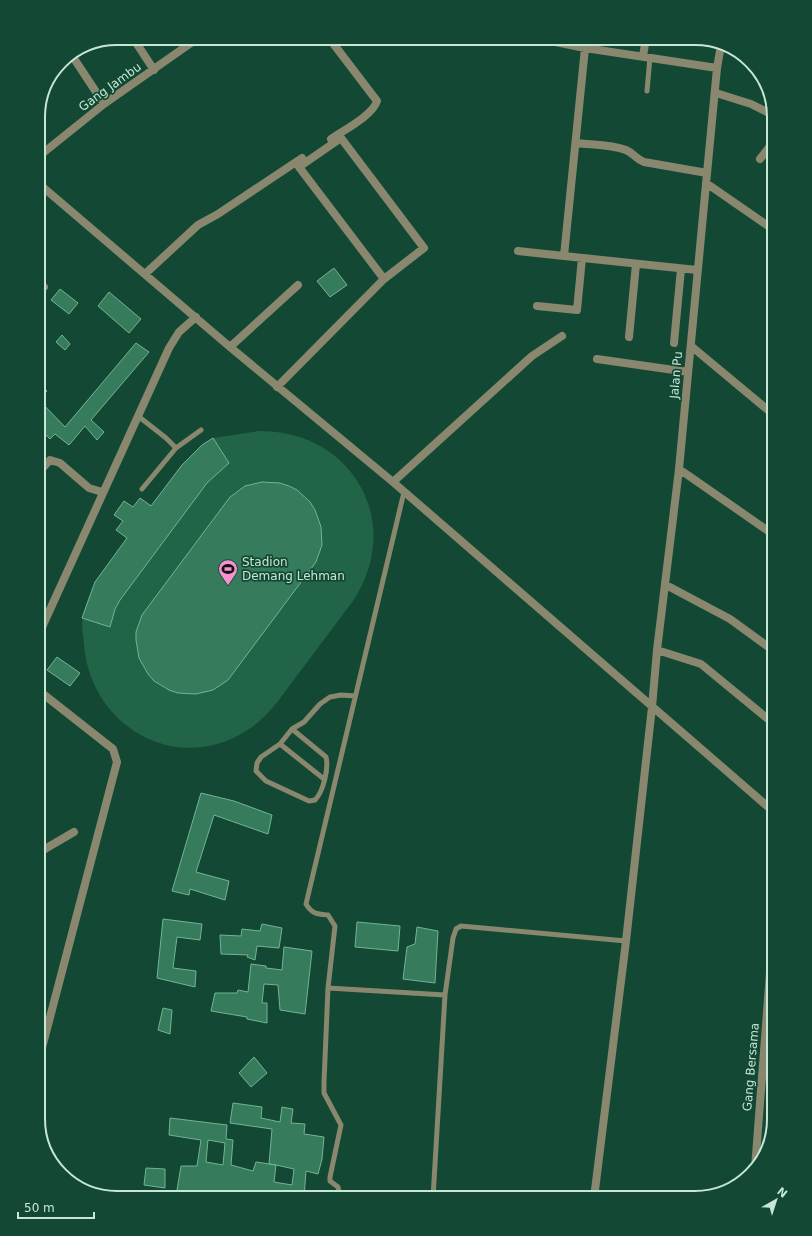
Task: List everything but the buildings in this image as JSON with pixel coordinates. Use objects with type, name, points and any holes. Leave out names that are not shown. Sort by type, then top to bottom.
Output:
[{"type":"street","points":[[138,45],[154,70]]},
{"type":"street","name":"Gang Jambu","points":[[45,151],[104,104],[188,45]]},
{"type":"street","points":[[145,274],[198,225],[218,214],[318,148],[365,116],[375,107],[377,101],[374,96],[334,45]]},
{"type":"street","points":[[578,45],[585,48],[717,68]]},
{"type":"street","points":[[646,45],[647,57]]},
{"type":"street","points":[[564,256],[585,48]]},
{"type":"street","name":"Jalan Pu","points":[[595,1191],[626,941],[657,650],[679,469],[697,270],[716,93],[717,68],[720,50]]},
{"type":"street","points":[[74,59],[104,104]]},
{"type":"street","points":[[716,93],[751,104],[766,111]]},
{"type":"street","points":[[277,387],[384,279],[424,248],[341,138],[299,167],[384,279]]},
{"type":"street","points":[[576,142],[625,150],[636,159],[644,162],[707,173]]},
{"type":"street","points":[[760,159],[767,150]]},
{"type":"street","points":[[706,183],[767,225]]},
{"type":"street","points":[[45,188],[277,387],[393,482],[767,806]]},
{"type":"street","points":[[518,252],[697,270]]},
{"type":"street","points":[[537,306],[577,310],[582,258]]},
{"type":"street","points":[[629,337],[636,264]]},
{"type":"street","points":[[674,343],[681,269]]},
{"type":"street","points":[[230,347],[298,285]]},
{"type":"street","points":[[45,618],[102,492],[174,339],[184,326],[196,316]]},
{"type":"street","points":[[393,482],[532,356],[562,336]]},
{"type":"street","points":[[690,346],[767,409]]},
{"type":"street","points":[[597,359],[688,372]]},
{"type":"street","points":[[45,465],[50,460],[60,463],[89,488],[102,492]]},
{"type":"street","points":[[679,469],[767,530]]},
{"type":"street","points":[[666,585],[730,619],[767,646]]},
{"type":"street","points":[[657,650],[701,664],[767,718]]},
{"type":"street","points":[[45,696],[113,749],[117,762],[45,1036]]},
{"type":"street","points":[[45,849],[74,832]]},
{"type":"street","name":"Gang Bersama","points":[[755,1159],[767,1007]]},
{"type":"lane","points":[[647,57],[647,91]]},
{"type":"lane","points":[[138,416],[166,438],[176,448]]},
{"type":"lane","points":[[142,489],[176,448],[201,430]]},
{"type":"lane","points":[[339,1191],[338,1187],[330,1181],[330,1177],[341,1125],[324,1093],[328,988],[335,926],[328,915],[314,914],[306,904],[404,492]]},
{"type":"lane","points":[[292,729],[326,757],[328,763],[319,796],[315,800],[309,801],[266,782],[256,771],[257,764],[261,757],[280,744],[292,729],[304,722],[320,704],[330,697],[341,695],[355,696]]},
{"type":"lane","points":[[280,744],[324,779]]},
{"type":"lane","points":[[433,1191],[445,995],[453,938],[456,929],[462,926],[626,941]]},
{"type":"lane","points":[[328,988],[445,995]]},
{"type":"green space","name":"Stadion Demang Lehman","points":[[259,431],[292,435],[320,446],[343,464],[360,486],[371,512],[373,541],[368,571],[353,601],[281,697],[262,719],[246,731],[219,744],[191,748],[165,745],[140,735],[119,719],[101,698],[89,672],[84,643],[82,623],[86,605],[100,575],[127,538],[116,530],[123,521],[114,515],[124,501],[133,507],[140,498],[152,506],[182,465],[202,445],[213,438]]},
{"type":"place","name":"Stadion Demang Lehman","points":[[228,586]]}]
